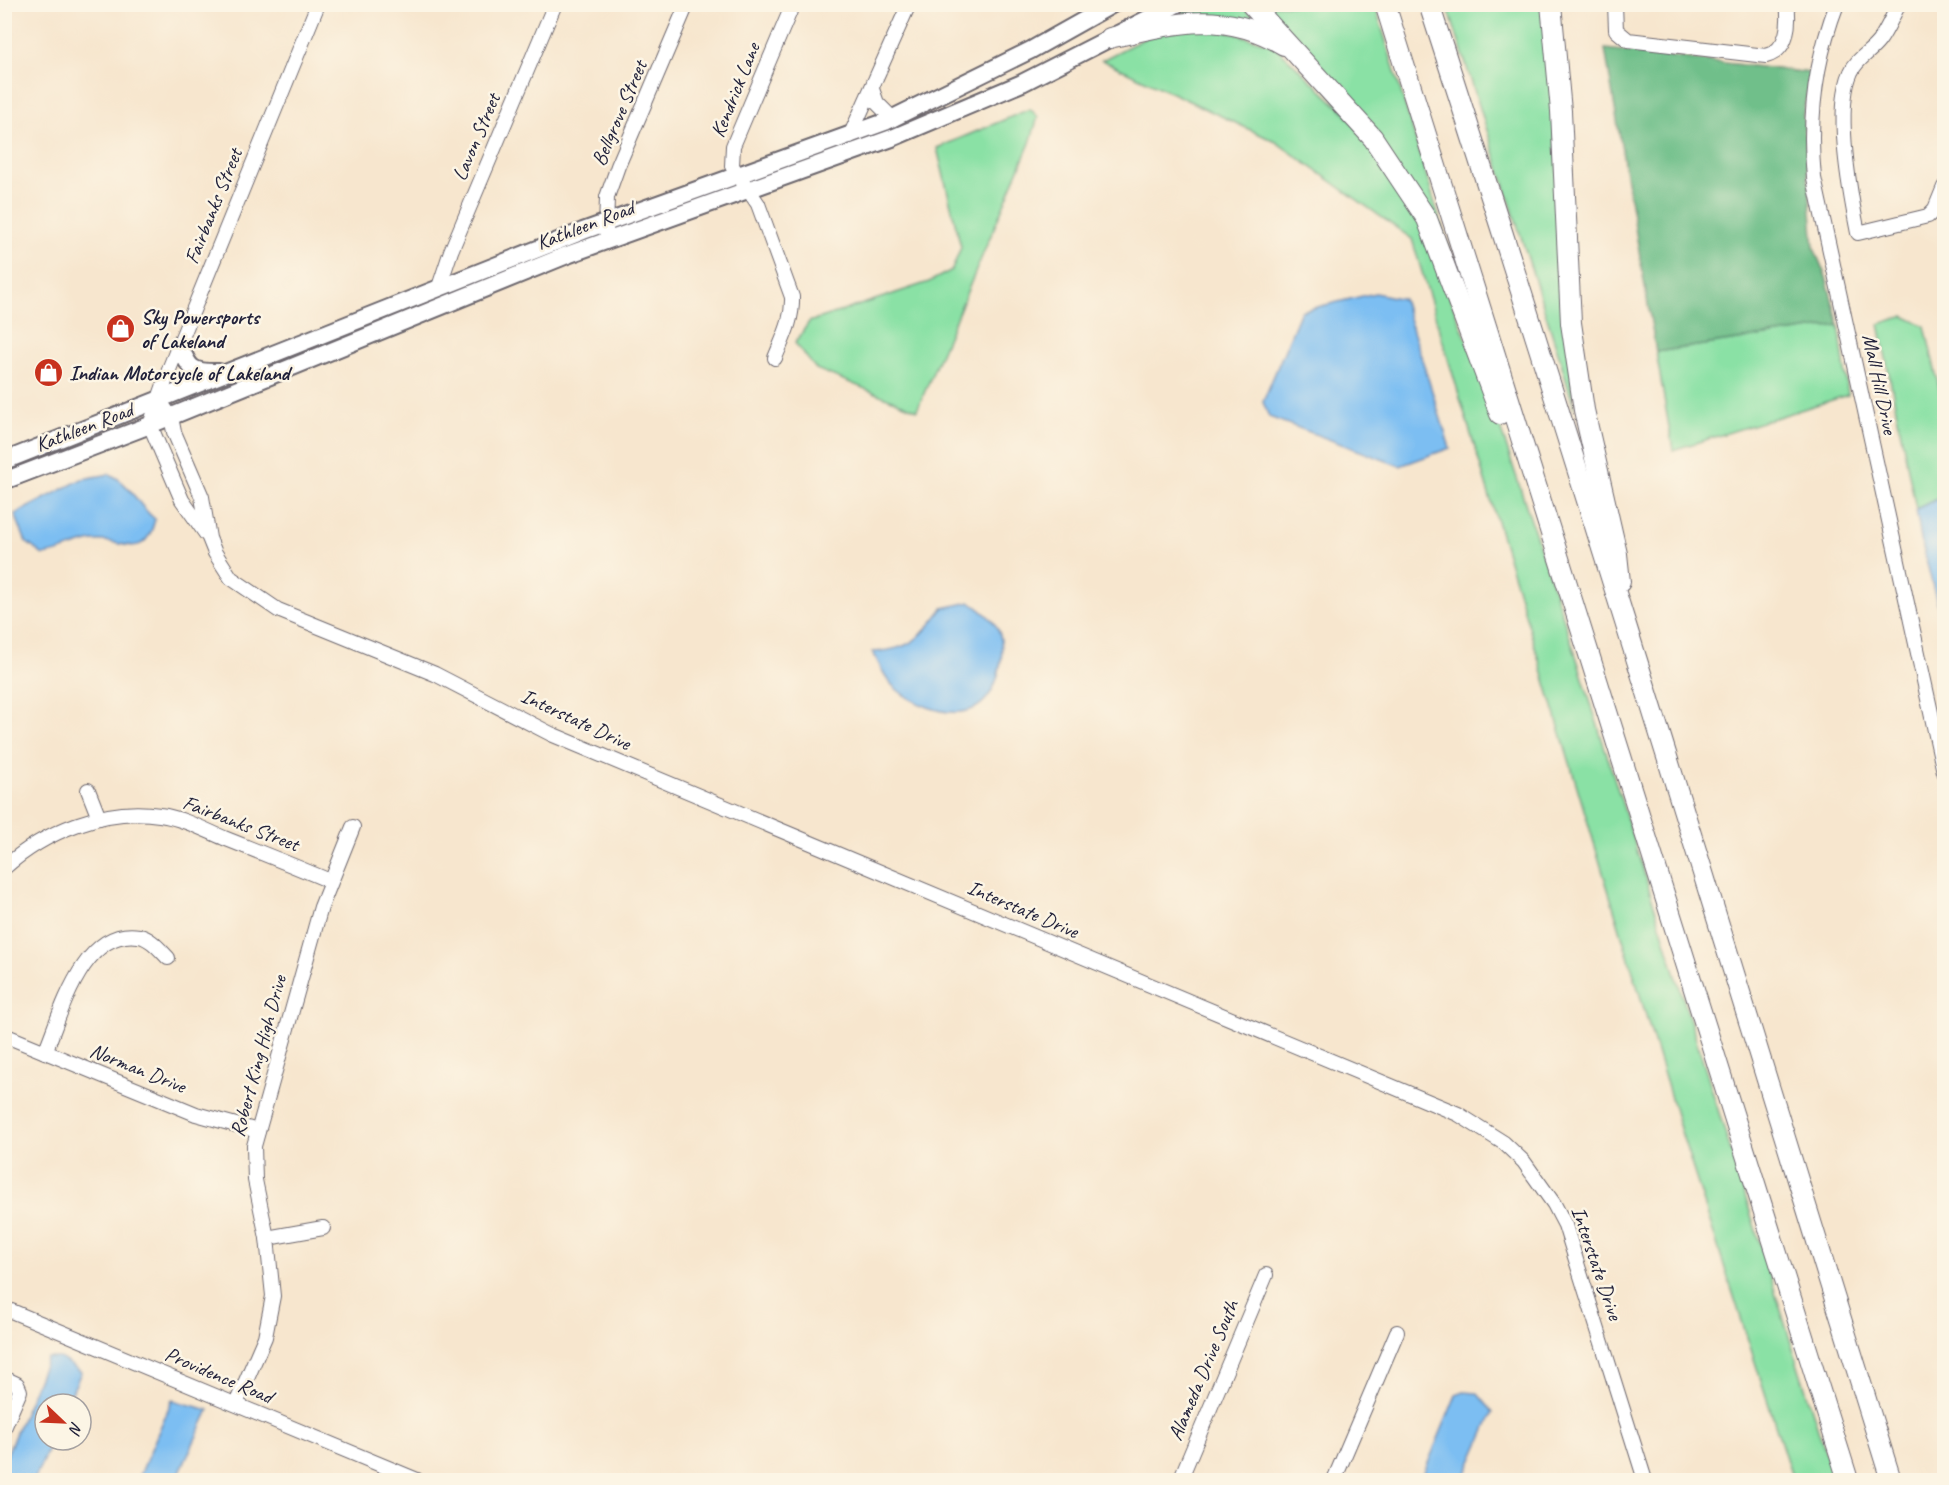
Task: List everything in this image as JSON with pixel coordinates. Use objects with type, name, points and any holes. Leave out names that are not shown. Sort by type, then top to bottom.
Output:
[{"type":"highway","points":[[1251,4],[1373,138],[1427,219],[1575,611]]},
{"type":"highway","points":[[1385,4],[1848,1480]]},
{"type":"highway","points":[[1428,4],[1549,374],[1621,614],[1892,1480]]},
{"type":"highway","points":[[1551,4],[1561,111],[1571,322],[1584,410],[1620,570],[1621,614]]},
{"type":"highway","points":[[1110,38],[1170,24],[1197,21],[1223,23],[1266,35],[1300,56]]},
{"type":"highway","points":[[1850,1349],[1903,1480]]},
{"type":"main road","name":"Kathleen Road","points":[[4,481],[171,417],[323,352],[607,240],[893,119],[1031,50],[1113,4]]},
{"type":"main road","name":"Kathleen Road","points":[[4,461],[605,223],[743,182],[803,172],[892,138],[1022,83],[1177,4]]},
{"type":"main road","points":[[179,344],[186,362],[198,372],[229,372]]},
{"type":"street","name":"Fairbanks Street","points":[[150,425],[179,344],[318,4]]},
{"type":"street","name":"Lavon Street","points":[[439,287],[451,251],[555,4]]},
{"type":"street","name":"Bellgrove Street","points":[[607,240],[605,223],[607,197],[687,4]]},
{"type":"street","name":"Kendrick Lane","points":[[775,358],[793,311],[792,297],[771,234],[758,204],[732,166],[733,146],[793,4]]},
{"type":"street","points":[[850,136],[909,4]]},
{"type":"street","points":[[1615,4],[1616,30],[1628,40],[1766,56],[1779,50],[1784,43],[1787,4]]},
{"type":"street","name":"Mall Hill Drive","points":[[1837,4],[1825,37],[1815,84],[1811,135],[1814,178],[1944,772]]},
{"type":"street","points":[[1895,6],[1877,43],[1857,61],[1850,73],[1846,91],[1845,165],[1858,233],[1928,216],[1935,209],[1944,187]]},
{"type":"street","points":[[872,89],[877,103],[893,119]]},
{"type":"street","name":"Interstate Drive","points":[[159,400],[171,417],[174,432],[202,497],[210,538]]},
{"type":"street","name":"Interstate Drive","points":[[150,425],[182,501],[210,538],[231,578],[278,610],[435,674],[551,734],[1458,1114],[1482,1128],[1524,1162],[1542,1185],[1565,1225],[1645,1480]]},
{"type":"street","points":[[88,790],[99,818]]},
{"type":"street","name":"Fairbanks Street","points":[[4,868],[40,841],[99,818],[144,814],[180,820],[330,881]]},
{"type":"street","name":"Robert King High Drive","points":[[236,1404],[270,1319],[273,1296],[267,1238],[255,1180],[254,1146],[311,938],[330,881],[353,827]]},
{"type":"street","points":[[45,1052],[78,972],[97,950],[112,941],[139,936],[147,939],[168,958]]},
{"type":"street","name":"Norman Drive","points":[[4,1035],[196,1114],[258,1131]]},
{"type":"street","points":[[267,1238],[323,1228]]},
{"type":"street","name":"Alameda Drive South","points":[[1180,1480],[1266,1275]]},
{"type":"street","name":"Providence Road","points":[[4,1308],[417,1480]]},
{"type":"street","points":[[1334,1480],[1397,1332]]},
{"type":"street","points":[[4,1378],[19,1388],[4,1428]]},
{"type":"green space","points":[[1194,5],[1242,5],[1259,22],[1178,13]]},
{"type":"green space","points":[[1261,5],[1375,5],[1456,274],[1435,227]]},
{"type":"green space","points":[[1447,5],[1546,5],[1574,409],[1561,362]]},
{"type":"green space","points":[[1201,24],[1274,45],[1346,114],[1415,211],[1491,400],[1576,656],[1834,1480],[1793,1480],[1683,1138],[1412,239],[1276,142],[1102,60],[1147,37]]},
{"type":"green space","points":[[1605,49],[1811,73],[1803,114],[1814,248],[1826,277],[1839,325],[1656,352]]},
{"type":"green space","points":[[1030,109],[1038,117],[1030,143],[917,410],[816,369],[795,343],[809,322],[929,282],[952,270],[961,247],[937,148]]},
{"type":"green space","points":[[1904,316],[1925,326],[1944,409],[1944,496],[1916,509],[1879,324]]},
{"type":"green space","points":[[1839,325],[1848,395],[1673,450],[1656,352]]},
{"type":"water","points":[[1375,293],[1403,299],[1450,448],[1400,466],[1269,417],[1263,402],[1301,311]]},
{"type":"water","points":[[110,474],[129,489],[155,519],[144,542],[129,546],[110,542],[88,542],[43,555],[26,542],[15,514],[82,479]]},
{"type":"water","points":[[1944,496],[1944,631],[1921,539],[1916,509]]},
{"type":"water","points":[[970,602],[992,621],[998,630],[1002,645],[997,678],[987,698],[970,710],[950,712],[929,708],[901,693],[887,679],[873,652],[907,645],[928,627],[943,608]]},
{"type":"water","points":[[47,1358],[60,1358],[81,1372],[72,1392],[33,1392],[33,1452],[47,1452],[34,1480],[5,1480],[5,1459]]},
{"type":"water","points":[[1464,1392],[1477,1393],[1493,1412],[1463,1480],[1421,1480],[1456,1395]]},
{"type":"water","points":[[172,1400],[209,1410],[176,1480],[138,1480]]},
{"type":"place","name":"Sky Powersports of Lakeland","points":[[120,329]]},
{"type":"place","name":"Indian Motorcycle of Lakeland","points":[[48,373]]}]
